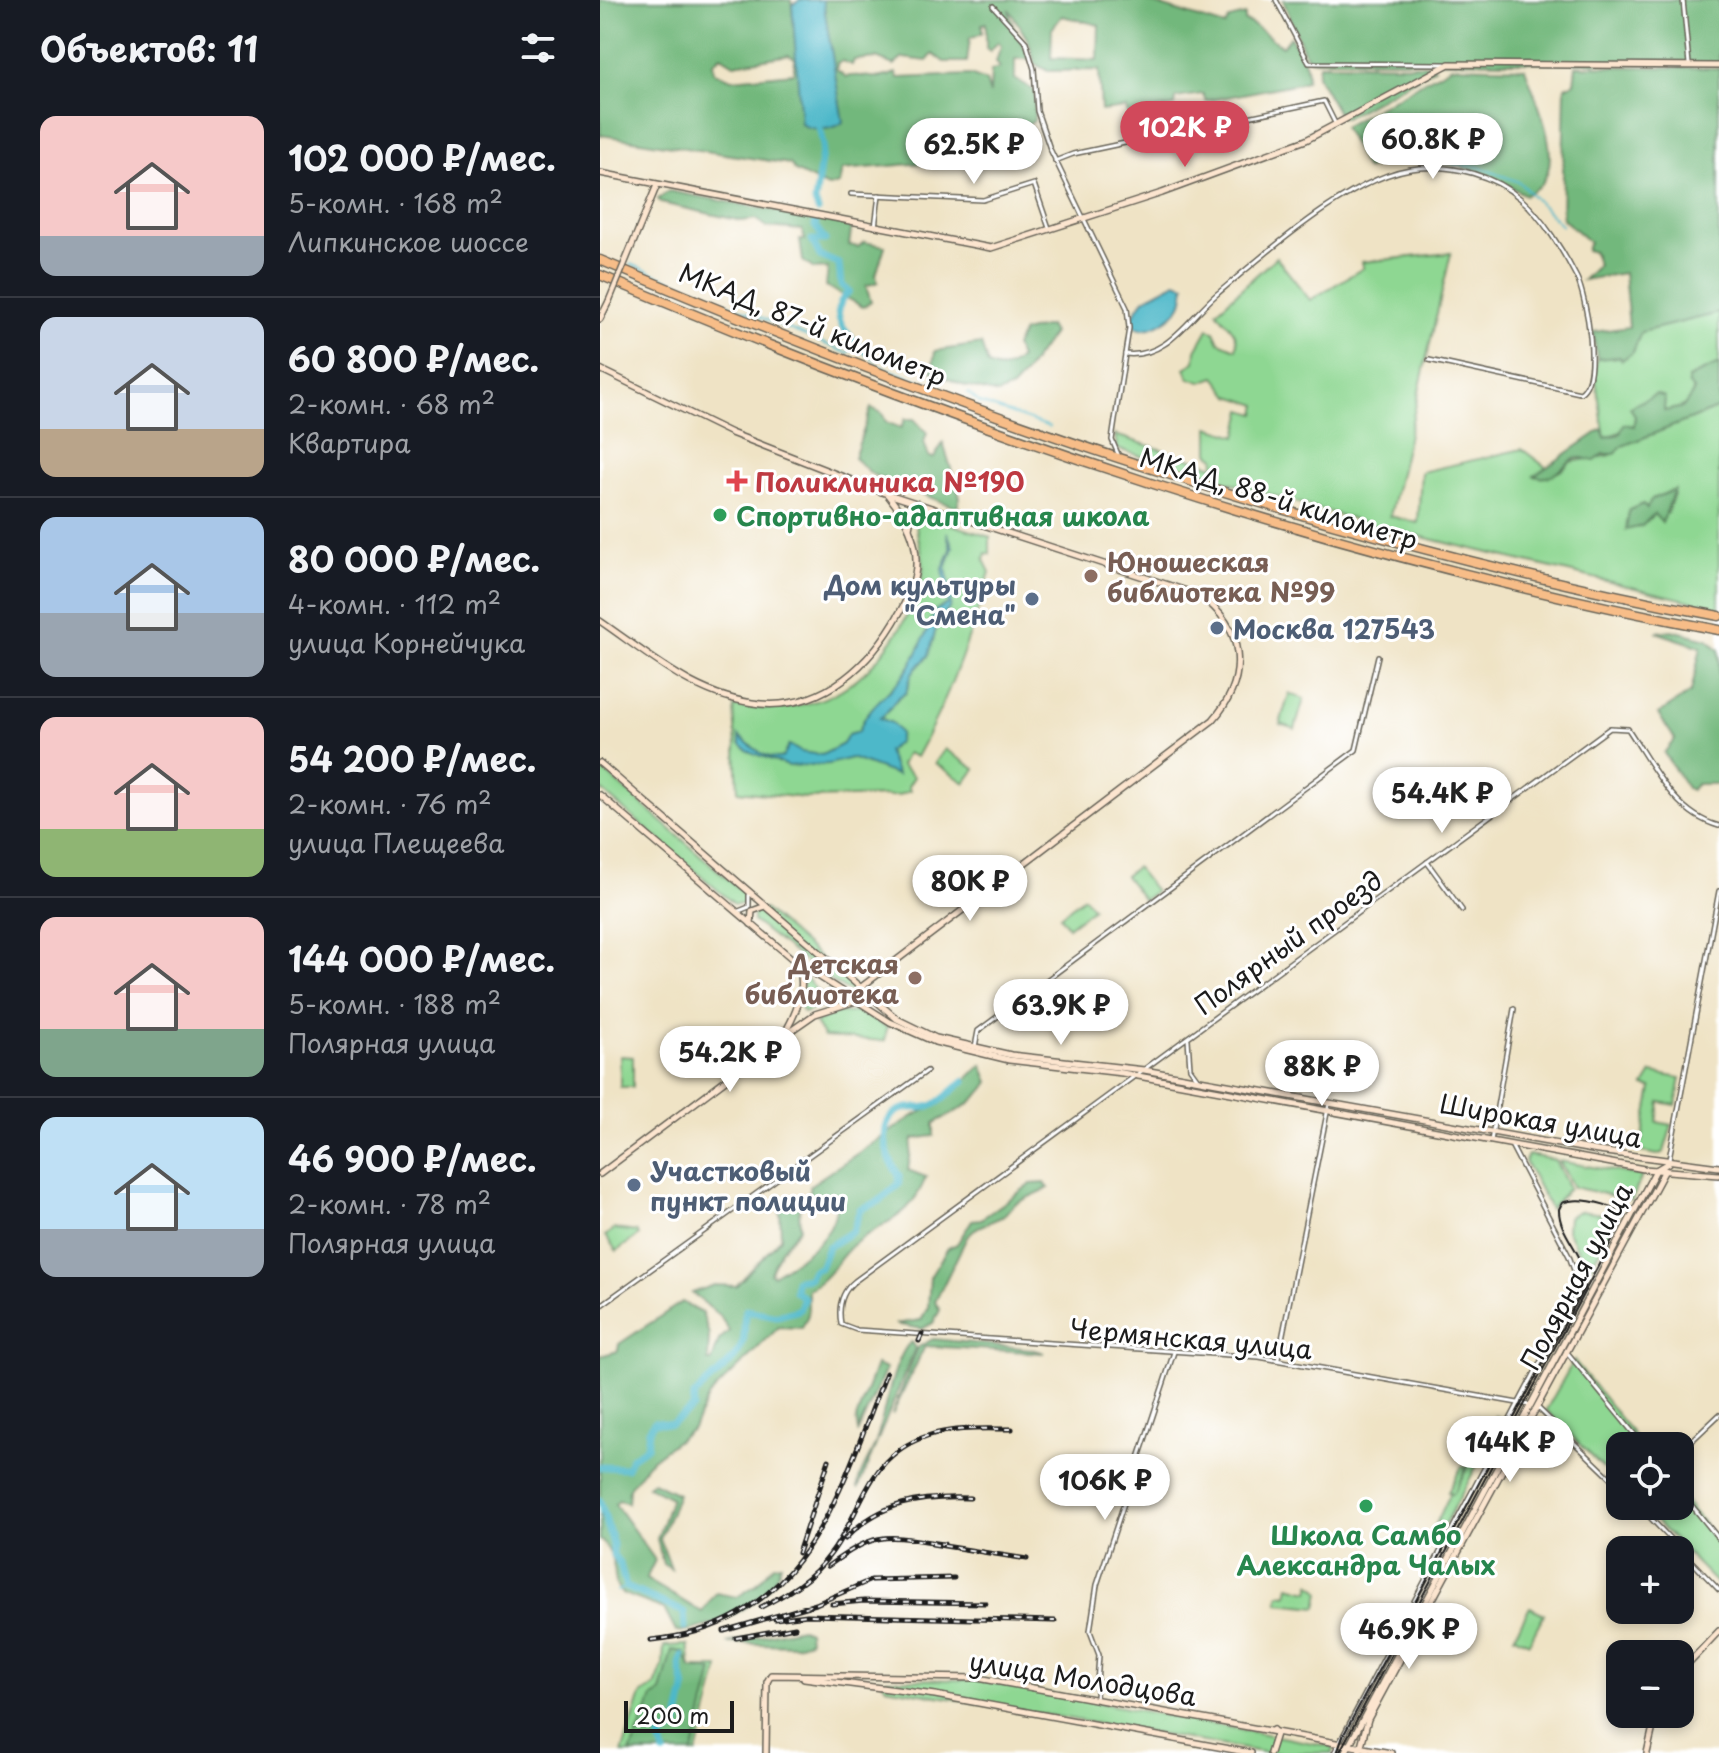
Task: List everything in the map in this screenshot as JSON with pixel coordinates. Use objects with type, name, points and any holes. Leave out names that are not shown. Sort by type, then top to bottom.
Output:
[{"type":"highway","name":"МКАД, 87-й километр","points":[[600,260],[807,346],[1013,423]]},
{"type":"highway","name":"МКАД, 87-й километр","points":[[600,275],[802,359],[1009,435]]},
{"type":"highway","name":"МКАД, 88-й километр","points":[[1013,423],[1327,523],[1541,579],[1719,616]]},
{"type":"highway","name":"МКАД, 88-й километр","points":[[1009,435],[1250,513],[1539,592],[1719,630]]},
{"type":"street","points":[[1276,0],[1309,63],[1719,66]]},
{"type":"street","points":[[1683,0],[1689,68]]},
{"type":"street","points":[[993,6],[1026,42],[1034,69],[1037,111],[1055,161],[1127,308],[1129,328],[1112,440],[1116,453],[1127,461]]},
{"type":"street","points":[[600,173],[978,248],[1005,245],[1083,220],[1337,126],[1449,64]]},
{"type":"street","points":[[1055,161],[1073,154],[1324,101],[1337,126]]},
{"type":"street","points":[[1125,354],[1147,354],[1161,347],[1217,295],[1357,186],[1406,169],[1441,168],[1474,173],[1499,183],[1532,210],[1576,276],[1582,291],[1592,356],[1589,381],[1580,393],[1429,360]]},
{"type":"street","points":[[851,194],[983,200],[1034,184],[1050,230]]},
{"type":"street","points":[[600,319],[657,185]]},
{"type":"street","points":[[875,227],[879,195]]},
{"type":"street","points":[[600,369],[731,433],[886,493],[1199,595],[1227,621],[1238,647],[1238,672],[1233,692],[1223,709],[1197,734],[862,987],[855,1000],[810,1018],[782,1037],[600,1174]]},
{"type":"street","points":[[1093,450],[1104,448],[1112,440]]},
{"type":"street","points":[[886,493],[909,529]]},
{"type":"street","points":[[897,507],[905,500]]},
{"type":"street","points":[[600,621],[711,694],[771,704],[806,697],[854,672],[889,632],[911,589],[916,569],[909,529],[914,503]]},
{"type":"street","points":[[909,521],[926,508]]},
{"type":"street","points":[[975,1047],[978,1031],[1351,755],[1358,744],[1378,656]]},
{"type":"street","name":"Полярный проезд","points":[[841,1324],[842,1300],[850,1284],[1610,728],[1628,729],[1684,809],[1703,822],[1719,826]]},
{"type":"street","name":"Широкая улица","points":[[600,763],[890,1013],[923,1033],[1032,1058],[1144,1070],[1669,1163],[1719,1167]]},
{"type":"street","name":"Широкая улица","points":[[600,795],[796,962],[890,1022],[935,1042],[1009,1060],[1196,1086],[1656,1170],[1719,1175]]},
{"type":"street","points":[[1427,862],[1462,910]]},
{"type":"street","name":"Полярная улица","points":[[1345,1753],[1669,1163],[1719,891]]},
{"type":"street","points":[[735,910],[749,907],[749,894]]},
{"type":"street","points":[[751,925],[752,911],[764,907]]},
{"type":"street","points":[[782,1037],[797,1007],[801,979],[796,962]]},
{"type":"street","points":[[797,1007],[801,1015],[810,1018]]},
{"type":"street","points":[[1491,1141],[1514,1009]]},
{"type":"street","points":[[1188,1039],[1190,1068],[1198,1079],[1194,1081],[1196,1086]]},
{"type":"street","points":[[600,1306],[927,1071]]},
{"type":"street","points":[[1304,1099],[1308,1105],[1304,1107]]},
{"type":"street","points":[[1278,1360],[1329,1103]]},
{"type":"street","points":[[1334,1753],[1580,1287],[1569,1256],[1523,1162],[1511,1145]]},
{"type":"street","points":[[1523,1162],[1530,1150],[1540,1150]]},
{"type":"street","name":"Полярная улица","points":[[1360,1750],[1368,1719],[1576,1319],[1656,1170],[1669,1163]]},
{"type":"street","points":[[1566,1314],[1576,1319]]},
{"type":"street","name":"Чермянская улица","points":[[841,1324],[857,1330],[1278,1360],[1533,1406]]},
{"type":"street","points":[[1566,1351],[1633,1432]]},
{"type":"street","points":[[1096,1697],[1099,1655],[1090,1625],[1097,1585],[1174,1352]]},
{"type":"street","points":[[1533,1406],[1550,1416],[1606,1473]]},
{"type":"street","points":[[1694,1439],[1719,1415]]},
{"type":"street","points":[[1694,1508],[1719,1539]]},
{"type":"street","points":[[1652,1520],[1719,1590]]},
{"type":"street","points":[[1694,1657],[1719,1631]]},
{"type":"street","points":[[766,1753],[768,1678],[795,1676]]},
{"type":"street","name":"улица Молодцова","points":[[795,1676],[978,1678],[1272,1729],[1348,1744],[1360,1750],[1391,1753]]},
{"type":"street","name":"улица Молодцова","points":[[795,1676],[885,1688],[1251,1753]]},
{"type":"street","points":[[873,1676],[877,1681],[873,1686]]},
{"type":"street","points":[[885,1688],[881,1683],[887,1676]]},
{"type":"street","points":[[1647,1753],[1653,1728]]},
{"type":"street","points":[[1270,1753],[1276,1734],[1272,1729]]},
{"type":"street","points":[[1278,1753],[1279,1735],[1287,1732]]},
{"type":"green space","points":[[600,0],[791,0],[801,96],[828,126],[822,0],[1142,0],[1225,26],[1229,19],[1245,15],[1245,21],[1282,46],[1290,37],[1307,69],[1306,81],[1299,83],[1206,101],[1203,94],[1176,98],[1175,106],[1128,115],[1126,108],[1101,111],[1099,70],[1048,71],[1035,64],[1029,42],[1009,9],[1029,59],[1015,59],[1015,79],[1035,91],[1034,121],[975,150],[936,159],[935,162],[842,170],[839,184],[828,187],[795,171],[790,164],[600,135]],"holes":[[[1062,16],[1099,25],[1098,60],[1051,58],[1052,29]],[[986,23],[986,48],[990,51],[998,42],[1001,46],[996,62],[1000,68],[991,70],[990,94],[986,81],[970,75],[898,78],[896,73],[881,77],[846,77],[837,70],[837,63],[842,61],[852,65],[854,60],[876,58],[894,65],[903,58],[927,61],[933,54],[944,62],[967,62],[970,38],[982,33],[982,24]],[[789,55],[794,58],[794,73],[732,79],[714,72],[713,63],[721,56],[734,64]]]},
{"type":"green space","points":[[1283,0],[1719,0],[1719,64],[1311,60],[1305,54]]},
{"type":"green space","points":[[1319,64],[1432,65],[1435,68],[1341,118],[1317,76]]},
{"type":"green space","points":[[1452,66],[1525,68],[1545,126],[1550,158],[1548,172],[1541,184],[1525,195],[1488,176],[1448,165],[1408,162],[1366,169],[1343,127]]},
{"type":"green space","points":[[1576,66],[1719,68],[1719,313],[1641,332],[1633,352],[1622,360],[1620,357],[1597,359],[1593,332],[1629,327],[1624,273],[1583,280],[1598,265],[1594,252],[1586,250],[1589,242],[1562,218],[1565,87],[1574,83]]},
{"type":"green space","points":[[669,191],[852,225],[849,245],[858,247],[864,242],[885,246],[876,275],[878,282],[866,286],[871,302],[863,307],[826,286],[828,268],[814,269],[803,261],[800,240],[805,240],[802,230],[767,227],[756,219],[742,221],[661,203],[658,199]]},
{"type":"green space","points":[[1451,253],[1390,516],[1418,523],[1421,472],[1522,449],[1547,468],[1538,474],[1552,474],[1570,462],[1611,455],[1622,446],[1719,408],[1719,608],[1376,526],[1117,449],[1115,435],[1214,466],[1215,458],[1209,453],[1209,427],[1237,436],[1243,410],[1256,414],[1258,405],[1230,396],[1215,377],[1201,382],[1189,378],[1185,368],[1195,362],[1196,350],[1208,329],[1214,331],[1219,342],[1236,349],[1234,333],[1217,311],[1276,257],[1310,300],[1363,268],[1362,262]],"holes":[[[1666,493],[1674,494],[1667,514],[1654,514],[1638,526],[1627,523],[1649,506],[1652,499]]]},
{"type":"green space","points":[[1719,313],[1719,364],[1688,378],[1694,388],[1687,402],[1680,408],[1664,412],[1662,404],[1635,416],[1634,426],[1605,438],[1595,375],[1597,359],[1633,352],[1641,332]]},
{"type":"green space","points":[[1049,326],[1053,333],[1023,376],[1012,388],[998,394],[965,386],[932,372],[935,351],[981,344],[988,365],[998,368],[1009,366],[1020,358],[1015,346],[1023,332]]},
{"type":"green space","points":[[1719,364],[1719,408],[1622,446],[1615,454],[1603,454],[1595,461],[1576,459],[1550,476],[1534,476],[1602,429],[1605,438],[1620,434],[1624,424],[1634,426],[1635,416],[1630,407],[1656,394],[1665,397],[1664,411],[1683,407],[1694,391],[1688,384],[1688,378]]},
{"type":"green space","points":[[871,408],[882,413],[886,422],[901,428],[905,419],[914,419],[927,433],[924,442],[929,457],[934,458],[943,443],[960,497],[957,508],[873,475],[854,458]]},
{"type":"green space","points":[[1674,490],[1662,523],[1654,514],[1642,526],[1626,530],[1629,510],[1643,504],[1647,508],[1652,499]]},
{"type":"green space","points":[[923,515],[990,537],[990,554],[986,553],[984,560],[990,572],[939,713],[916,757],[907,753],[901,765],[914,777],[908,786],[910,791],[896,796],[806,798],[738,791],[734,707],[761,709],[809,703],[830,696],[867,670],[900,628],[917,593],[923,565],[916,522]]},
{"type":"green space","points":[[1672,630],[1708,639],[1719,650],[1719,784],[1697,784],[1691,790],[1664,753],[1675,739],[1658,714],[1691,692],[1701,647],[1656,632]]},
{"type":"green space","points":[[1289,694],[1304,699],[1295,729],[1280,724]]},
{"type":"green space","points":[[945,749],[975,769],[965,783],[935,763]]},
{"type":"green space","points":[[600,768],[745,894],[745,904],[734,904],[600,789]]},
{"type":"green space","points":[[1136,867],[1155,891],[1144,900],[1125,876]]},
{"type":"green space","points":[[1084,897],[1093,908],[1068,927],[1060,916]]},
{"type":"green space","points":[[764,909],[856,989],[853,994],[825,977],[753,921],[753,912]]},
{"type":"green space","points":[[804,975],[821,996],[830,990],[843,998],[804,1013],[801,1009]]},
{"type":"green space","points":[[857,1012],[887,1027],[885,1041],[824,1037],[815,1023],[837,1013]]},
{"type":"green space","points":[[620,1056],[633,1057],[633,1087],[620,1087]]},
{"type":"green space","points":[[982,1065],[989,1082],[978,1096],[934,1123],[934,1136],[913,1139],[908,1170],[926,1177],[912,1203],[853,1245],[827,1275],[808,1289],[808,1315],[802,1328],[779,1327],[709,1396],[693,1428],[650,1461],[629,1488],[628,1503],[619,1500],[615,1504],[655,1560],[646,1579],[702,1612],[716,1593],[737,1597],[756,1585],[774,1565],[781,1564],[766,1591],[739,1612],[707,1626],[676,1632],[664,1609],[621,1593],[615,1583],[610,1554],[600,1540],[600,1356],[618,1351],[619,1344],[682,1302],[702,1313],[709,1335],[708,1361],[712,1361],[719,1340],[729,1331],[720,1316],[692,1293],[714,1285],[736,1286],[781,1238],[780,1210],[791,1201],[799,1205],[800,1228],[781,1250],[770,1273],[773,1275],[804,1254],[823,1237],[835,1216],[836,1204],[810,1196],[809,1186],[915,1115],[939,1104]]},
{"type":"green space","points":[[1652,1073],[1681,1078],[1676,1105],[1660,1102],[1657,1122],[1672,1125],[1664,1152],[1657,1155],[1636,1151],[1639,1141],[1642,1141],[1652,1088],[1644,1086]]},
{"type":"green space","points":[[1528,1155],[1555,1160],[1569,1188],[1550,1209],[1525,1161]]},
{"type":"green space","points":[[1559,1161],[1642,1176],[1632,1200],[1573,1187]]},
{"type":"green space","points":[[1044,1183],[1049,1188],[1016,1203],[1002,1217],[978,1227],[967,1237],[935,1302],[940,1310],[933,1323],[922,1329],[895,1324],[921,1320],[928,1307],[930,1277],[948,1248],[957,1244],[972,1220],[981,1219],[1031,1184]]},
{"type":"green space","points":[[1579,1211],[1603,1214],[1611,1222],[1607,1238],[1588,1270],[1567,1230],[1568,1217]]},
{"type":"green space","points":[[614,1229],[637,1232],[639,1235],[617,1251],[605,1236]]},
{"type":"green space","points":[[933,1339],[1032,1349],[1044,1353],[925,1346],[892,1415],[917,1348]]},
{"type":"green space","points":[[911,1342],[915,1348],[858,1489],[862,1471],[876,1442],[894,1373]]},
{"type":"green space","points":[[1574,1360],[1631,1432],[1606,1432],[1606,1471],[1546,1410]]},
{"type":"green space","points":[[876,1365],[886,1369],[858,1431],[856,1419]]},
{"type":"green space","points":[[1495,1416],[1502,1419],[1433,1547],[1426,1545],[1450,1494],[1454,1493],[1448,1492],[1462,1466],[1466,1467],[1455,1491]]},
{"type":"green space","points":[[653,1482],[678,1494],[660,1539],[671,1569],[663,1564],[657,1539],[671,1498],[648,1486]]},
{"type":"green space","points":[[1694,1512],[1719,1543],[1719,1586],[1694,1560],[1694,1536],[1670,1536],[1655,1520],[1694,1520]]},
{"type":"green space","points":[[1311,1584],[1320,1592],[1317,1607],[1278,1603],[1280,1594],[1287,1595],[1289,1586],[1309,1591]]},
{"type":"green space","points":[[1530,1607],[1544,1614],[1529,1643],[1514,1636]]},
{"type":"green space","points":[[801,1628],[808,1631],[809,1641],[796,1645],[727,1643]]},
{"type":"green space","points":[[688,1645],[691,1668],[719,1668],[697,1753],[622,1753],[641,1695],[655,1686],[663,1666],[664,1646]]},
{"type":"green space","points":[[672,1650],[684,1652],[691,1668],[713,1671],[693,1753],[630,1753],[653,1697],[661,1692]]},
{"type":"green space","points":[[886,1679],[978,1680],[1334,1747],[1333,1753],[1267,1753],[886,1687],[883,1683]]},
{"type":"water","points":[[800,0],[823,0],[843,122],[834,127],[816,129],[801,124],[792,5]]},
{"type":"water","points":[[1176,282],[1185,285],[1178,310],[1153,327],[1135,327],[1132,317],[1144,299]]},
{"type":"water","points":[[947,532],[953,547],[946,569],[952,596],[950,608],[938,621],[929,655],[912,673],[906,693],[880,718],[892,723],[900,733],[898,743],[887,751],[897,775],[851,758],[829,764],[788,766],[748,751],[740,744],[739,736],[760,752],[777,758],[783,757],[789,745],[801,752],[822,755],[843,744],[848,734],[859,731],[870,710],[910,665],[936,610],[948,604],[943,569],[951,550]]},
{"type":"waterway","points":[[818,122],[823,145],[815,202],[818,210]]},
{"type":"waterway","points":[[1361,124],[1409,139],[1457,164],[1479,167],[1519,182],[1562,226]]},
{"type":"waterway","points":[[816,221],[815,226],[825,240],[812,240],[820,256],[839,264],[841,285],[849,291],[839,309],[842,325],[868,353]]},
{"type":"waterway","points":[[631,264],[847,353],[860,346]]},
{"type":"waterway","points":[[868,353],[877,365],[940,388]]},
{"type":"waterway","points":[[968,393],[980,403],[1050,427]]},
{"type":"waterway","points":[[600,1467],[627,1468],[631,1458],[647,1447],[649,1430],[654,1422],[671,1424],[693,1408],[694,1396],[731,1361],[742,1346],[746,1310],[777,1316],[799,1310],[804,1298],[795,1291],[796,1280],[809,1278],[813,1270],[820,1268],[828,1247],[853,1231],[860,1209],[878,1202],[899,1184],[899,1175],[890,1159],[885,1139],[886,1129],[894,1114],[903,1109],[934,1105],[964,1081]]},
{"type":"waterway","points":[[600,1501],[613,1544],[613,1555],[620,1564],[626,1587],[684,1612],[685,1627]]},
{"type":"waterway","points":[[617,1591],[626,1587]]},
{"type":"waterway","points":[[664,1753],[660,1738],[677,1727],[685,1689],[680,1666],[682,1656]]},
{"type":"tram line","points":[[1337,1753],[1343,1736],[1585,1286],[1583,1266],[1560,1219],[1562,1203],[1590,1201],[1617,1210],[1621,1223],[1339,1753]]},
{"type":"railway","points":[[919,1341],[922,1334]]},
{"type":"railway","points":[[651,1640],[703,1629],[746,1609],[780,1581],[808,1547],[831,1508],[886,1373]]},
{"type":"railway","points":[[761,1607],[815,1572],[841,1539],[878,1472],[890,1457],[906,1445],[947,1431],[1012,1429]]},
{"type":"railway","points":[[798,1553],[829,1460]]},
{"type":"railway","points":[[845,1539],[872,1517],[902,1504],[935,1498],[970,1498]]},
{"type":"railway","points":[[828,1566],[859,1546],[883,1538],[944,1544]]},
{"type":"railway","points":[[932,1544],[1027,1559]]},
{"type":"railway","points":[[724,1631],[816,1604],[871,1580],[954,1578]]},
{"type":"railway","points":[[832,1604],[864,1601],[986,1603]]},
{"type":"railway","points":[[775,1619],[807,1615],[1055,1621]]},
{"type":"railway","points":[[736,1638],[795,1627]]},
{"type":"place","name":"Поликлиника №190","points":[[737,481]]},
{"type":"place","name":"Спортивно-адаптивная школа","points":[[720,515]]},
{"type":"place","name":"Юношеская библиотека №99","points":[[1091,576]]},
{"type":"place","name":"Дом культуры \"Смена\"","points":[[1032,599]]},
{"type":"place","name":"Москва 127543","points":[[1217,628]]},
{"type":"place","name":"Детская библиотека","points":[[915,978]]},
{"type":"place","name":"Участковый пункт полиции","points":[[634,1185]]},
{"type":"place","name":"Школа Самбо Александра Чалых","points":[[1366,1506]]}]
